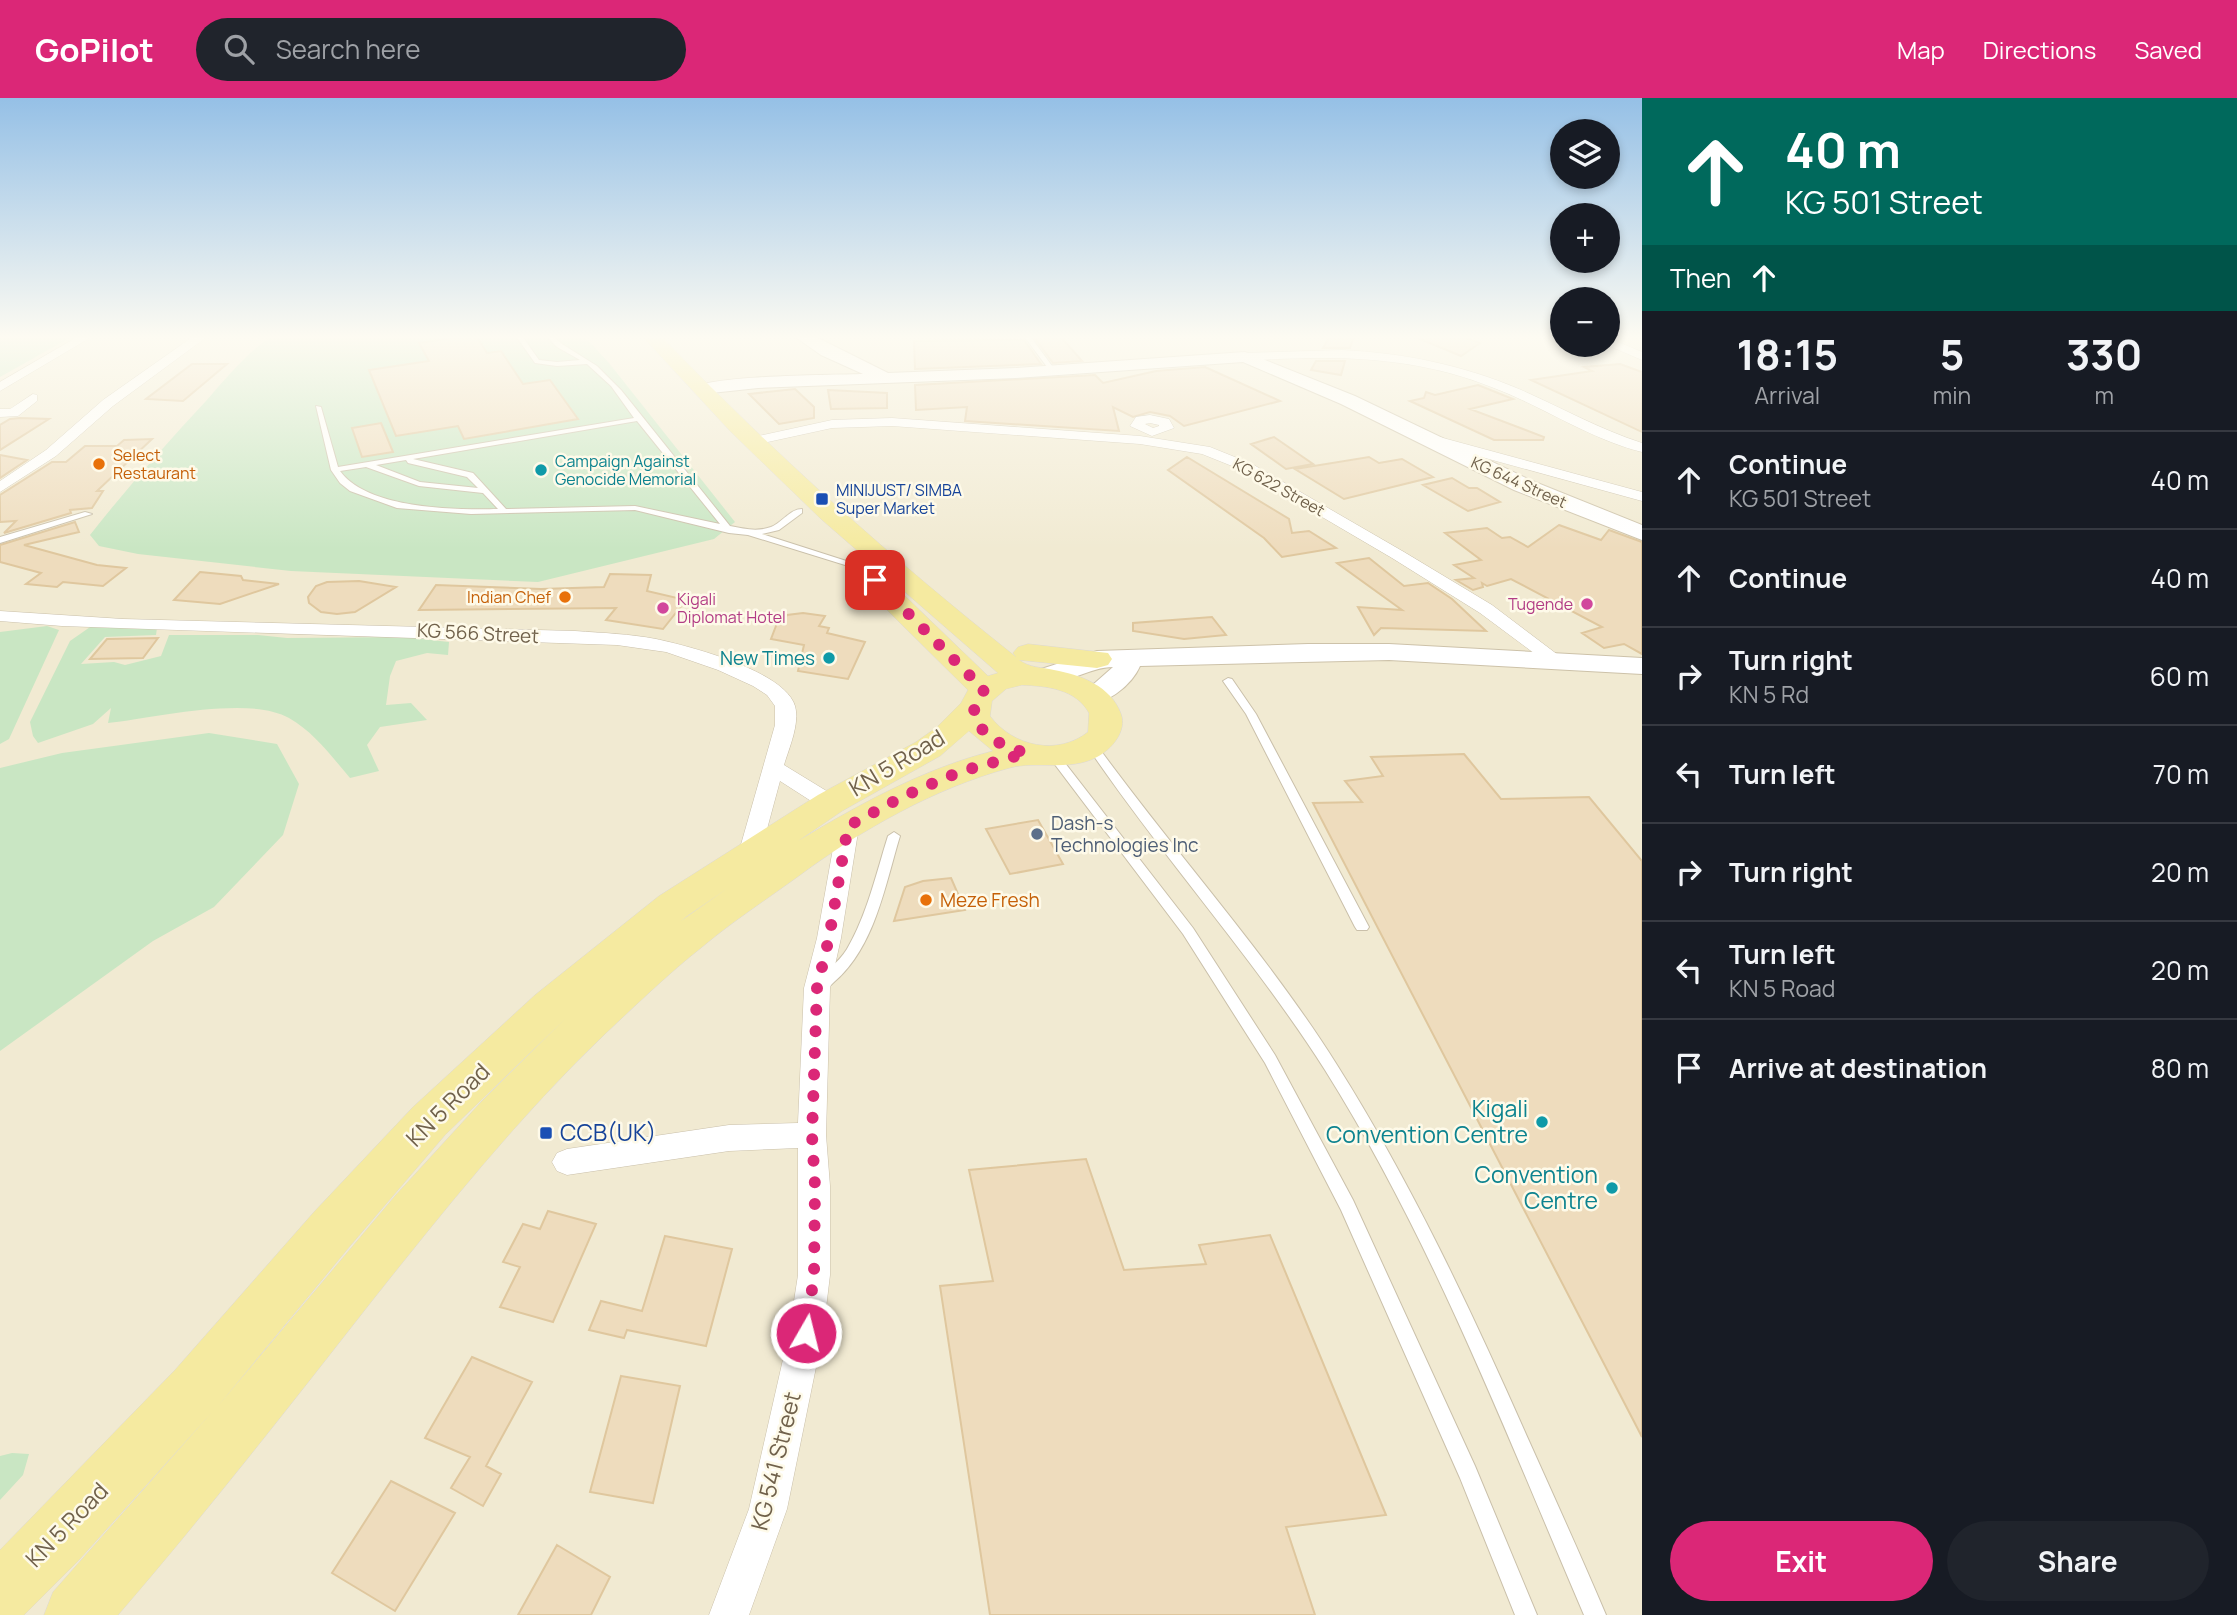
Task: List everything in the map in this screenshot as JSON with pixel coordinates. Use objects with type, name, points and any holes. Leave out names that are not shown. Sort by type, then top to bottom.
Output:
[{"type":"main road","points":[[698,407],[799,511],[876,574],[950,619],[1033,677],[1074,685],[1093,697],[1104,709],[1107,719],[1106,729],[1092,746],[1068,754],[1040,754],[1012,749],[987,735],[974,716],[979,698],[1007,679],[1033,677],[1097,659]]},
{"type":"main road","points":[[719,407],[876,574],[979,698]]},
{"type":"main road","name":"KG 644 Street","points":[[1361,407],[1522,485],[1642,533]]},
{"type":"main road","points":[[950,619],[990,639],[1032,654],[1097,659],[1296,652],[1389,652],[1642,666]]},
{"type":"main road","points":[[1093,697],[1125,670],[1129,659]]},
{"type":"main road","name":"KN 5 Road","points":[[76,1615],[130,1558],[393,1231],[473,1141],[573,1036],[696,929],[767,878],[857,822],[928,749],[948,734],[979,698]]},
{"type":"main road","points":[[857,822],[902,797],[959,772],[1040,754]]},
{"type":"main road","name":"KN 5 Road","points":[[0,1594],[56,1539],[195,1390],[332,1229],[429,1121],[550,1007],[673,906],[749,855],[857,822]]},
{"type":"street","points":[[0,413],[13,413],[21,407]]},
{"type":"street","points":[[0,488],[51,453],[104,407]]},
{"type":"street","points":[[1546,407],[1642,448]]},
{"type":"street","points":[[1141,435],[1137,424],[1150,419],[1166,424],[1167,428],[1162,437]]},
{"type":"street","name":"KG 622 Street","points":[[754,441],[832,424],[871,421],[1162,437],[1247,467],[1451,587],[1557,661]]},
{"type":"street","points":[[1425,437],[1642,497]]},
{"type":"street","name":"KG 566 Street","points":[[0,616],[181,626],[409,629],[655,645],[702,656],[763,684],[782,699],[786,709],[785,725],[749,855]]},
{"type":"street","points":[[772,766],[857,822]]},
{"type":"street","name":"KG 541 Street","points":[[729,1615],[768,1508],[806,1333],[814,1275],[815,1186],[812,1135],[817,988],[857,822]]},
{"type":"street","points":[[567,1162],[729,1138],[812,1135]]},
{"type":"lane","points":[[318,407],[335,470],[353,489],[400,506],[446,512],[635,508],[750,533],[876,574]]},
{"type":"lane","points":[[630,407],[730,530]]},
{"type":"lane","points":[[335,470],[639,419]]},
{"type":"lane","points":[[407,457],[411,461],[470,475],[504,511]]},
{"type":"lane","points":[[368,464],[419,484],[485,491]]},
{"type":"lane","points":[[750,533],[776,528],[799,511]]},
{"type":"lane","points":[[0,540],[88,514]]},
{"type":"lane","points":[[1228,681],[1251,714],[1362,928]]},
{"type":"lane","points":[[1092,746],[1138,812],[1293,1010],[1373,1138],[1422,1230],[1466,1323],[1595,1615]]},
{"type":"lane","points":[[1040,754],[1188,931],[1270,1059],[1347,1205],[1468,1473],[1526,1615]]},
{"type":"lane","points":[[817,988],[837,974],[845,964],[866,923],[857,822]]},
{"type":"shaded area","points":[[0,407],[1642,407],[1642,1615],[0,1615]]},
{"type":"green space","points":[[200,407],[644,407],[735,522],[714,539],[538,582],[291,571],[138,554],[99,546],[90,535]]},
{"type":"green space","points":[[93,625],[157,628],[156,635],[105,637],[81,664],[114,662],[125,665],[161,656],[169,635],[404,637],[449,642],[448,655],[427,653],[396,661],[390,676],[386,705],[411,703],[427,720],[380,727],[367,745],[379,771],[350,778],[307,730],[272,711],[250,708],[201,710],[108,723],[111,708],[93,724],[38,743],[33,736],[30,722],[70,641]]},
{"type":"green space","points":[[47,626],[59,630],[9,739],[0,744],[0,632]]},
{"type":"green space","points":[[209,733],[277,744],[299,784],[283,835],[214,907],[153,941],[0,1051],[0,768],[62,753]]},
{"type":"green space","points":[[12,1453],[29,1454],[23,1475],[0,1500],[0,1456]]},
{"type":"building","points":[[384,407],[569,407],[578,419],[464,439],[458,426],[396,436]]},
{"type":"building","points":[[762,407],[814,407],[814,418],[779,424]]},
{"type":"building","points":[[831,407],[887,407],[887,408],[831,409]]},
{"type":"building","points":[[916,407],[1258,407],[1184,426],[1170,416],[1150,412],[1133,417],[1113,407],[1119,431],[965,421],[967,407],[916,410]]},
{"type":"building","points":[[1422,407],[1479,407],[1470,409],[1544,437],[1543,440],[1494,440]]},
{"type":"building","points":[[1588,407],[1642,407],[1642,432]]},
{"type":"building","points":[[10,419],[49,419],[0,450],[0,425]]},
{"type":"building","points":[[381,423],[393,452],[362,457],[352,428]]},
{"type":"building","points":[[1274,437],[1313,464],[1286,469],[1251,444]]},
{"type":"building","points":[[152,439],[97,491],[103,491],[92,508],[70,510],[71,513],[4,533],[16,521],[0,522],[0,495],[52,462],[66,462],[85,446],[117,446],[124,440]]},
{"type":"building","points":[[0,455],[27,460],[0,478]]},
{"type":"building","points":[[1187,457],[1289,519],[1292,533],[1309,531],[1336,548],[1282,557],[1264,538],[1168,470]]},
{"type":"building","points":[[1369,457],[1379,463],[1402,459],[1433,477],[1344,499],[1295,469]]},
{"type":"building","points":[[1452,478],[1469,488],[1477,488],[1500,502],[1468,511],[1423,485]]},
{"type":"building","points":[[75,522],[79,532],[24,545],[97,565],[126,568],[103,586],[63,582],[57,587],[26,584],[41,573],[0,562],[0,545]]},
{"type":"building","points":[[1559,525],[1601,540],[1609,530],[1642,542],[1642,654],[1624,644],[1604,648],[1582,633],[1602,627],[1511,579],[1487,586],[1482,583],[1483,587],[1473,590],[1456,580],[1474,578],[1454,565],[1481,560],[1445,533],[1487,528],[1502,538],[1510,537],[1528,547]]},
{"type":"building","points":[[1369,558],[1404,586],[1428,583],[1452,599],[1486,631],[1381,628],[1374,635],[1358,607],[1402,610],[1337,563]]},
{"type":"building","points":[[200,572],[241,576],[243,580],[279,584],[220,604],[174,600]]},
{"type":"building","points":[[610,574],[651,575],[647,591],[686,600],[663,629],[606,620],[616,608],[419,610],[436,585],[541,589],[604,587]]},
{"type":"building","points":[[359,581],[396,587],[355,612],[321,612],[309,603],[308,597],[316,586],[327,582]]},
{"type":"building","name":"New Times","points":[[803,613],[825,616],[819,626],[829,628],[827,633],[865,642],[848,679],[798,671],[804,645],[771,639],[779,618],[784,620],[787,615]]},
{"type":"building","points":[[1212,617],[1226,635],[1184,639],[1133,631],[1133,623]]},
{"type":"building","points":[[158,638],[143,658],[90,659],[107,639]]},
{"type":"building","name":"Kigali Convention Centre","points":[[1464,754],[1501,799],[1589,797],[1642,861],[1642,1437],[1313,803],[1362,802],[1345,781],[1383,776],[1371,757]]},
{"type":"building","points":[[1038,820],[1063,864],[1010,874],[986,829]]},
{"type":"building","points":[[951,878],[965,910],[894,921],[905,887],[923,881]]},
{"type":"building","points":[[1086,1159],[1124,1270],[1206,1264],[1199,1245],[1270,1235],[1386,1515],[1286,1527],[1315,1615],[990,1615],[940,1286],[993,1281],[969,1170]]},
{"type":"building","points":[[548,1211],[596,1224],[553,1322],[500,1307],[520,1267],[503,1262],[523,1224],[540,1229]]},
{"type":"building","points":[[665,1236],[732,1249],[706,1346],[627,1330],[624,1338],[589,1330],[601,1301],[642,1311]]},
{"type":"building","points":[[472,1357],[532,1382],[486,1466],[501,1474],[483,1506],[451,1488],[470,1457],[425,1438]]},
{"type":"building","points":[[621,1376],[680,1386],[653,1503],[590,1492]]},
{"type":"building","points":[[391,1481],[455,1513],[395,1611],[332,1573]]},
{"type":"building","points":[[557,1545],[610,1577],[591,1615],[518,1615]]},
{"type":"place","name":"Select Restaurant","points":[[99,464]]},
{"type":"place","name":"Campaign Against Genocide Memorial","points":[[541,470]]},
{"type":"place","name":"MINIJUST/ SIMBA Super Market","points":[[822,499]]},
{"type":"place","name":"Indian Chef","points":[[565,597]]},
{"type":"place","name":"Tugende","points":[[1587,604]]},
{"type":"place","name":"Kigali Diplomat Hotel","points":[[663,608]]},
{"type":"place","name":"New Times","points":[[829,658]]},
{"type":"place","name":"Dash-s Technologies Inc","points":[[1037,834]]},
{"type":"place","name":"Meze Fresh","points":[[926,900]]},
{"type":"place","name":"Kigali Convention Centre","points":[[1542,1122]]},
{"type":"place","name":"CCB(UK)","points":[[546,1133]]},
{"type":"place","name":"Convention Centre","points":[[1612,1188]]},
{"type":"route","points":[[806,1333],[814,1275],[815,1186],[812,1135],[817,988],[829,938],[848,826],[902,797],[959,772],[1027,753],[998,743],[979,726],[974,716],[974,707],[984,690],[875,580]]}]
